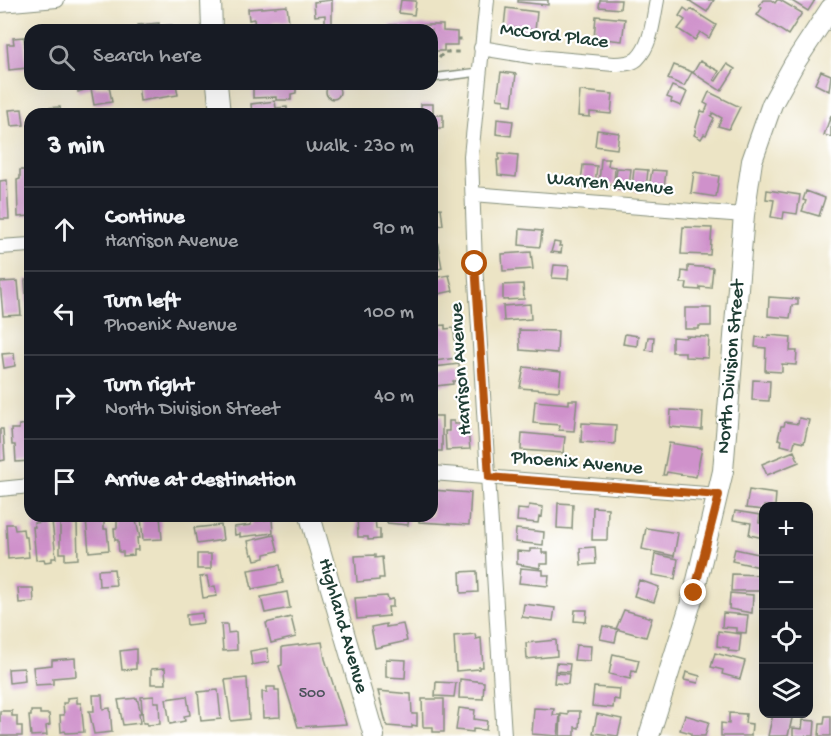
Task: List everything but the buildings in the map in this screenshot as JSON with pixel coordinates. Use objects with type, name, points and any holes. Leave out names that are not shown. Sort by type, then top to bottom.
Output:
[{"type":"street","points":[[0,5],[57,0]]},
{"type":"street","points":[[211,0],[212,24]]},
{"type":"street","name":"Harrison Avenue","points":[[487,0],[471,156],[475,264],[504,736]]},
{"type":"street","name":"McCord Place","points":[[481,48],[536,57],[626,64],[637,59],[648,42],[657,0]]},
{"type":"street","name":"North Division Street","points":[[649,736],[694,593],[719,495],[723,471],[744,215],[752,161],[772,104],[794,64],[831,8]]},
{"type":"street","points":[[218,90],[219,108]]},
{"type":"street","name":"Warren Avenue","points":[[473,194],[744,215]]},
{"type":"street","points":[[0,247],[24,245]]},
{"type":"street","name":"Phoenix Avenue","points":[[438,473],[719,495]]},
{"type":"street","points":[[0,489],[24,487]]},
{"type":"street","name":"Highland Avenue","points":[[312,522],[374,736]]},
{"type":"lane","points":[[438,77],[479,72]]},
{"type":"path","points":[[457,39],[464,39]]},
{"type":"path","points":[[438,60],[444,52],[463,52]]},
{"type":"route","points":[[475,264],[489,477],[719,495],[694,593]]}]
